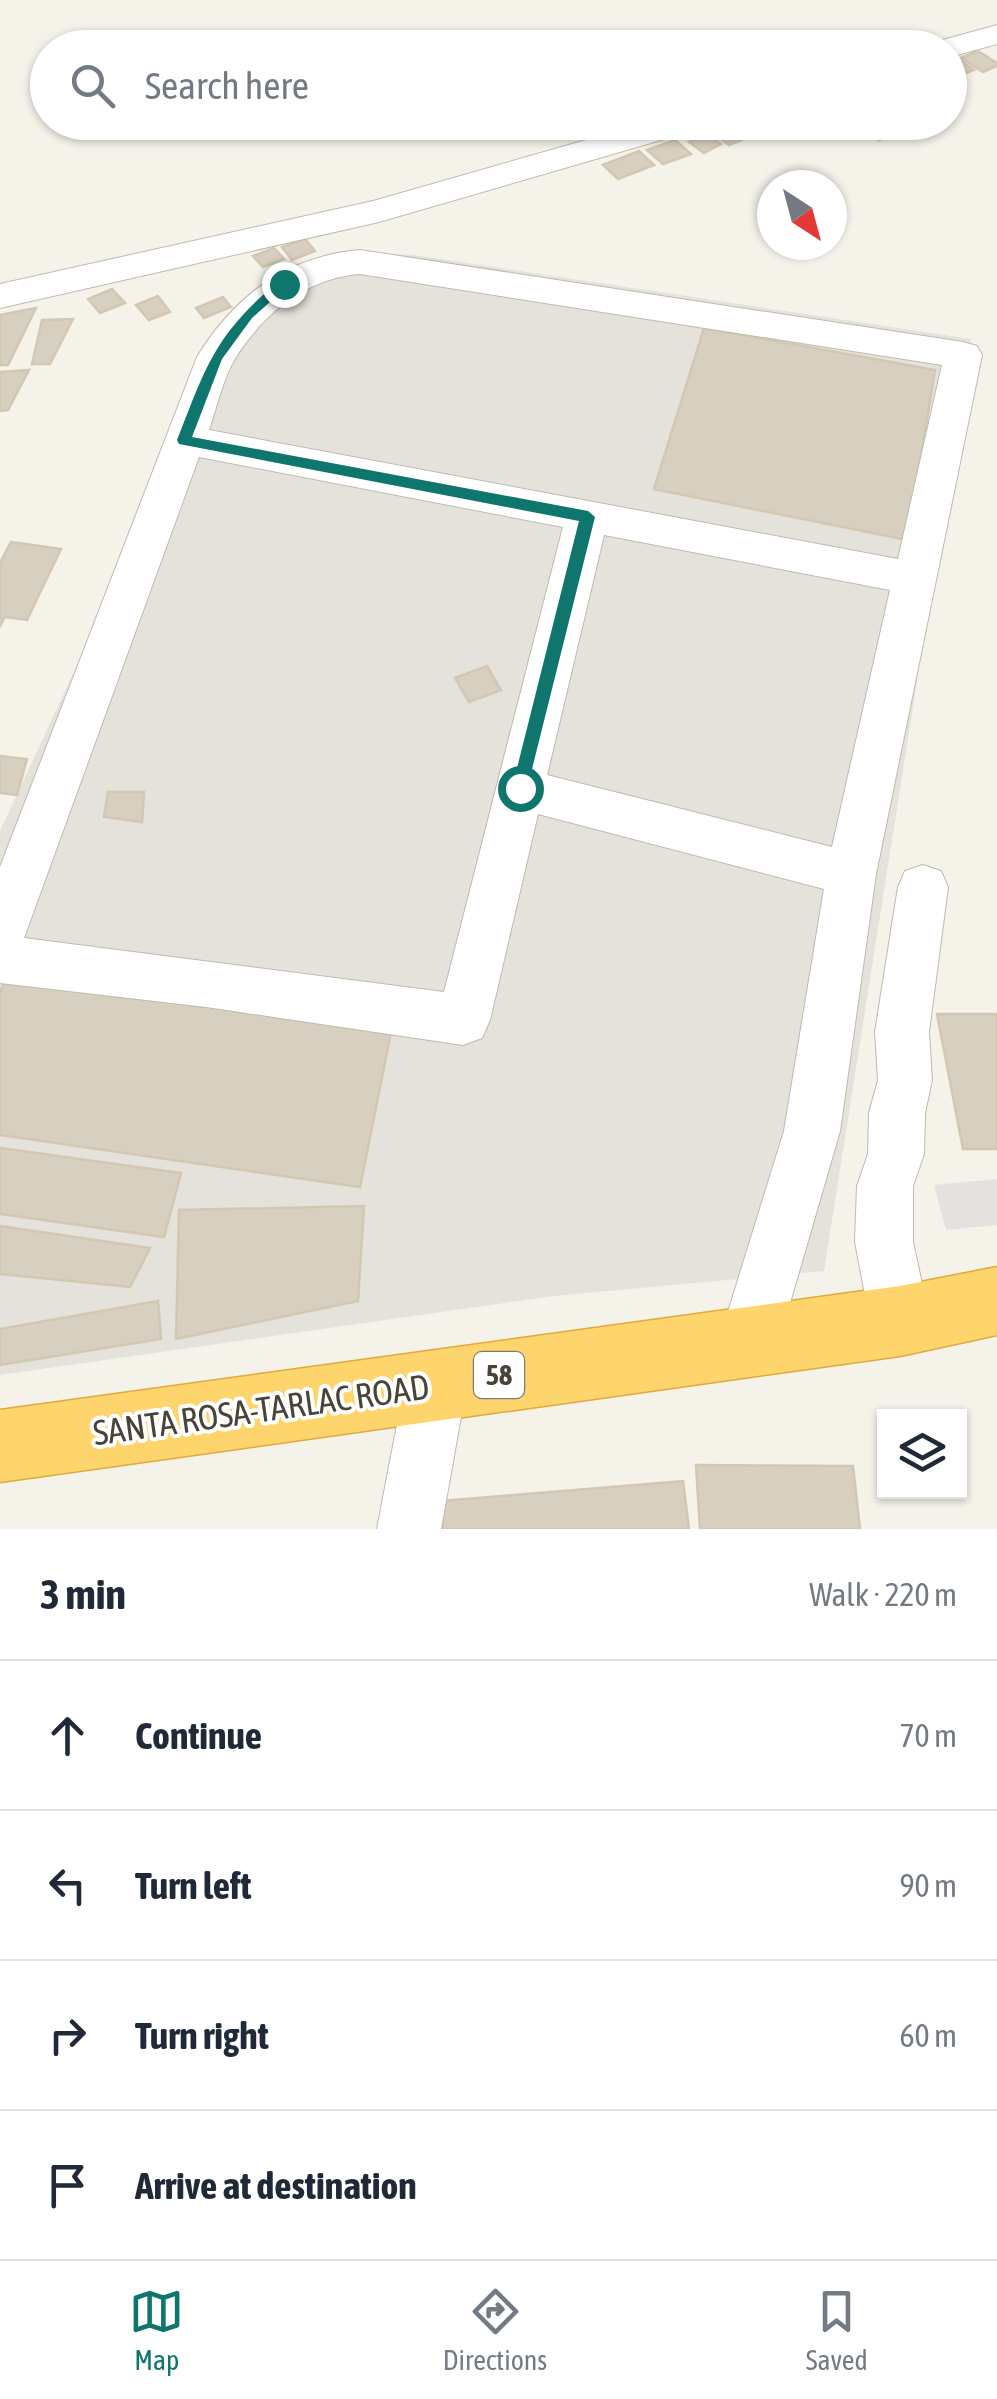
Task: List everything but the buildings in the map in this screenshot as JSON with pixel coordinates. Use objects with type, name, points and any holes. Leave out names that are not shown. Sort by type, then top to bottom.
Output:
[{"type":"highway","name":"SANTA ROSA-TARLAC ROAD","points":[[0,1446],[900,1321],[997,1300]]},
{"type":"street","points":[[967,43],[997,34]]},
{"type":"street","points":[[0,296],[379,210],[624,140]]},
{"type":"street","points":[[0,934],[216,358],[248,314],[296,277],[340,262],[453,274],[963,355],[851,874],[812,1131],[749,1341]]},
{"type":"street","points":[[184,440],[913,578]]},
{"type":"street","points":[[0,960],[206,983],[463,1020],[588,517]]},
{"type":"street","points":[[520,788],[851,874]]},
{"type":"street","points":[[900,1321],[884,1242],[885,1186],[896,1154],[905,1080],[902,1032],[924,887]]},
{"type":"street","points":[[410,1529],[436,1383]]},
{"type":"shaded area","points":[[360,253],[414,255],[971,339],[824,1271],[554,1296],[0,1375],[0,831],[251,291],[286,267]]},
{"type":"shaded area","points":[[997,1179],[997,1225],[946,1230],[934,1185]]},
{"type":"route","points":[[284,284],[248,314],[216,358],[184,440],[588,517],[520,788]]}]
